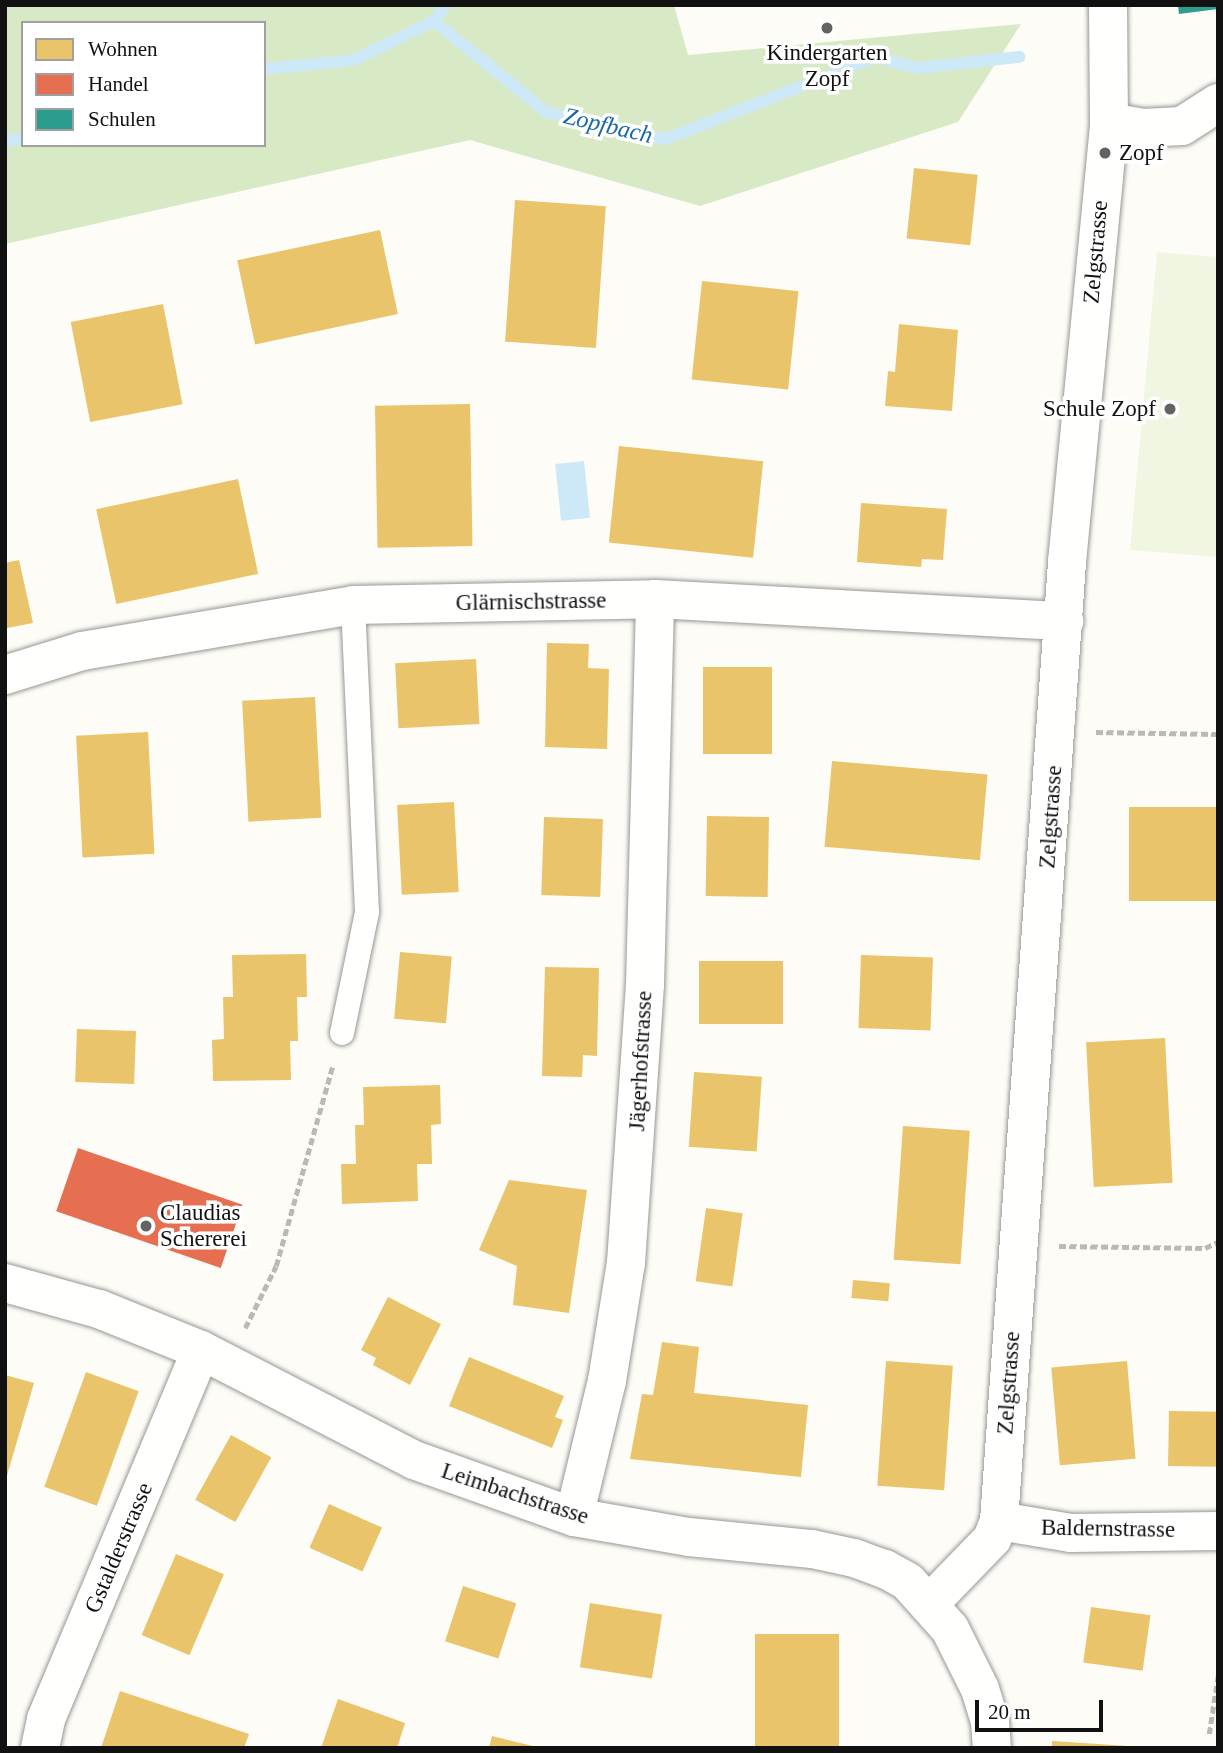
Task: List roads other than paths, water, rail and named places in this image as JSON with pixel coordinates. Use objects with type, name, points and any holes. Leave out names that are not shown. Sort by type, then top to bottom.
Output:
[{"type":"street","name":"Zelgstrasse","points":[[929,1604],[992,1539],[999,1521],[1064,621],[1109,122],[1108,5]]},
{"type":"street","points":[[1109,122],[1143,128],[1182,126],[1218,103]]},
{"type":"street","name":"Glärnischstrasse","points":[[5,675],[82,651],[353,605],[655,599],[1064,621]]},
{"type":"street","name":"Jägerhofstrasse","points":[[574,1517],[607,1381],[626,1263],[645,985],[655,599]]},
{"type":"street","name":"Leimbachstrasse","points":[[5,1283],[99,1309],[201,1350],[414,1460],[574,1517],[688,1537],[812,1549],[855,1558],[886,1569],[908,1583],[929,1604],[950,1629],[967,1656],[990,1721],[992,1748]]},
{"type":"street","name":"Gstalderstrasse","points":[[40,1748],[46,1719],[201,1350]]},
{"type":"street","name":"Baldernstrasse","points":[[999,1521],[1071,1533],[1218,1531]]},
{"type":"lane","points":[[342,1033],[367,912],[353,605]]},
{"type":"water","points":[[584,461],[590,518],[561,521],[555,464]]},
{"type":"waterway","points":[[434,21],[445,5]]},
{"type":"waterway","name":"Zopfbach","points":[[266,69],[354,60],[434,21],[546,112],[666,139],[876,57],[917,68],[1019,57]]},
{"type":"waterway","name":"Zopfbach","points":[[5,141],[21,139]]},
{"type":"place","name":"Kindergarten Zopf","points":[[827,28]]},
{"type":"place","name":"Zopf","points":[[1105,153]]},
{"type":"place","name":"Schule Zopf","points":[[1170,409]]},
{"type":"place","name":"Claudias Schererei","points":[[146,1226]]}]
